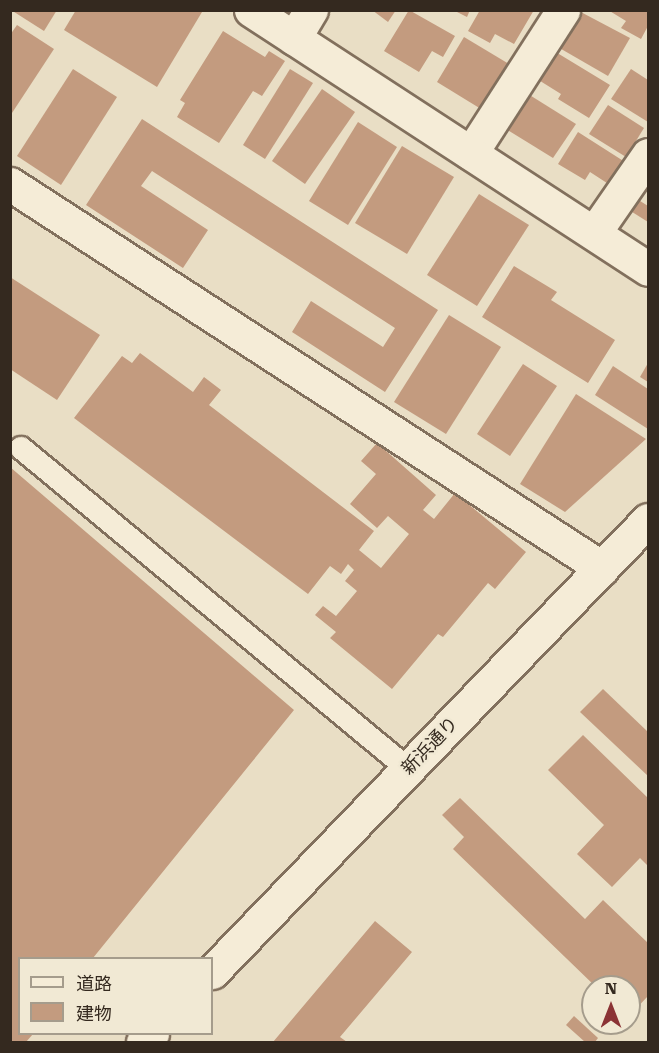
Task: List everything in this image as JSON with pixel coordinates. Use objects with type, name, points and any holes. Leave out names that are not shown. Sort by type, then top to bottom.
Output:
[{"type":"street","points":[[251,10],[648,268]]},
{"type":"street","points":[[294,38],[311,10]]},
{"type":"street","points":[[471,153],[563,10]]},
{"type":"street","points":[[594,233],[648,154]]},
{"type":"street","points":[[10,183],[602,568]]},
{"type":"street","name":"新浜通り","points":[[213,971],[648,520]]},
{"type":"lane","points":[[21,448],[408,768]]},
{"type":"building","points":[[11,10],[57,10],[44,31]]},
{"type":"building","points":[[76,10],[199,10],[202,12],[157,87],[64,30]]},
{"type":"building","points":[[372,10],[396,10],[388,22]]},
{"type":"building","points":[[409,10],[455,36],[443,57],[432,51],[419,72],[384,51]]},
{"type":"building","points":[[453,10],[470,10],[467,17]]},
{"type":"building","points":[[480,10],[534,10],[514,44],[495,34],[490,43],[468,31]]},
{"type":"building","points":[[577,10],[630,38],[608,76],[556,46]]},
{"type":"building","points":[[608,10],[648,10],[648,26],[641,39],[621,28],[626,21]]},
{"type":"building","points":[[17,25],[54,49],[10,116],[10,35]]},
{"type":"building","points":[[223,31],[265,57],[269,51],[285,61],[262,96],[253,91],[219,143],[177,117],[185,103],[180,100]]},
{"type":"building","points":[[464,37],[509,64],[481,109],[437,82]]},
{"type":"building","points":[[554,51],[610,85],[589,118],[558,99],[561,94],[537,79]]},
{"type":"building","points":[[73,69],[117,97],[61,185],[17,156]]},
{"type":"building","points":[[290,69],[313,83],[265,159],[243,145]]},
{"type":"building","points":[[631,69],[648,80],[648,122],[611,99]]},
{"type":"building","points":[[322,89],[355,112],[305,184],[272,161]]},
{"type":"building","points":[[528,94],[576,124],[553,158],[506,129]]},
{"type":"building","points":[[608,105],[644,128],[626,157],[589,134]]},
{"type":"building","points":[[142,119],[438,310],[385,392],[292,332],[311,301],[383,347],[395,328],[152,171],[141,186],[208,230],[183,268],[86,205]]},
{"type":"building","points":[[358,122],[397,147],[348,225],[309,201]]},
{"type":"building","points":[[578,132],[625,162],[610,185],[590,172],[585,180],[558,164]]},
{"type":"building","points":[[402,146],[454,177],[407,254],[355,223]]},
{"type":"building","points":[[479,194],[529,225],[477,306],[427,275]]},
{"type":"building","points":[[637,199],[648,206],[648,222],[629,210]]},
{"type":"building","points":[[514,266],[557,292],[551,300],[615,340],[588,383],[482,317]]},
{"type":"building","points":[[10,277],[100,335],[57,400],[10,369]]},
{"type":"building","points":[[449,315],[501,347],[446,434],[394,402]]},
{"type":"building","points":[[140,353],[193,392],[204,377],[221,390],[209,405],[374,531],[359,550],[381,568],[409,534],[388,516],[377,528],[350,504],[376,474],[361,461],[377,443],[436,495],[423,510],[434,519],[455,493],[526,552],[495,589],[488,583],[443,637],[438,634],[392,689],[330,638],[336,632],[315,615],[323,606],[336,616],[357,591],[345,581],[354,570],[348,564],[341,574],[330,566],[308,594],[74,418],[122,356],[132,363]]},
{"type":"building","points":[[648,363],[648,382],[640,377]]},
{"type":"building","points":[[523,364],[557,386],[510,456],[477,434]]},
{"type":"building","points":[[613,366],[648,389],[648,429],[595,395]]},
{"type":"building","points":[[576,394],[646,439],[565,512],[520,484]]},
{"type":"building","points":[[10,467],[294,710],[94,957],[18,957],[18,1035],[32,1035],[26,1042],[10,1042]]},
{"type":"building","points":[[603,689],[648,732],[648,776],[580,712]]},
{"type":"building","points":[[583,735],[648,798],[648,866],[640,858],[612,887],[577,854],[604,825],[548,770]]},
{"type":"building","points":[[460,798],[585,919],[603,900],[648,943],[648,996],[641,1003],[641,975],[584,975],[453,849],[464,837],[442,815]]},
{"type":"building","points":[[375,921],[412,952],[340,1037],[347,1042],[273,1042]]},
{"type":"building","points":[[574,1016],[581,1022],[581,1035],[595,1035],[598,1038],[595,1042],[585,1042],[566,1025]]}]
